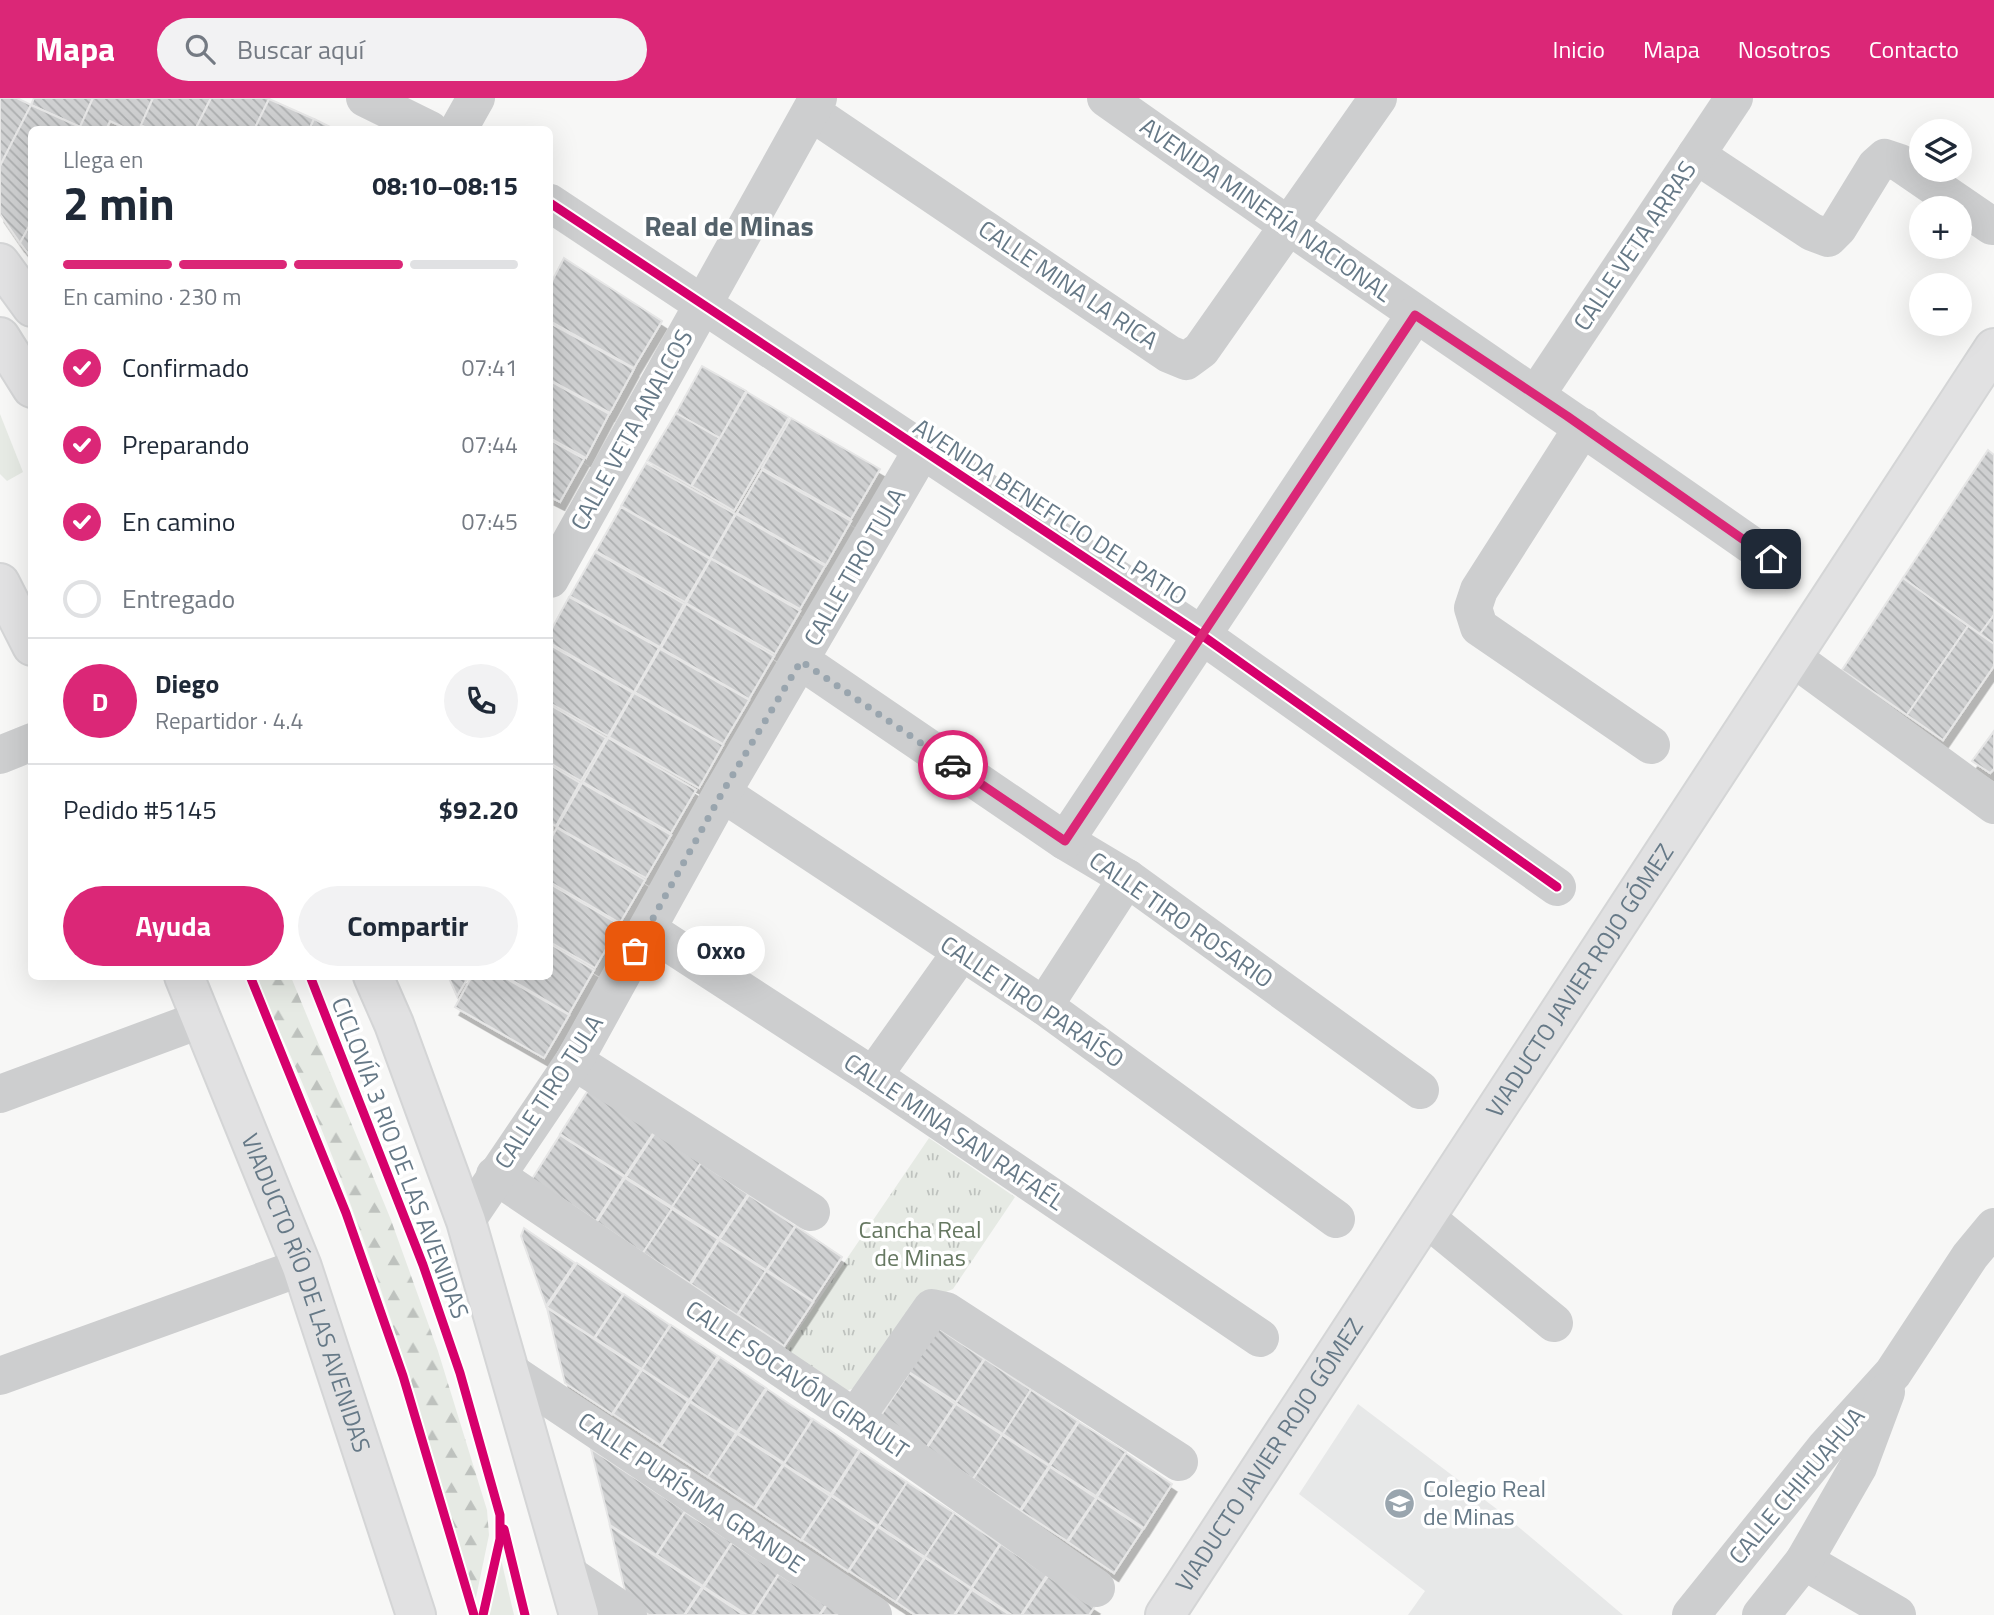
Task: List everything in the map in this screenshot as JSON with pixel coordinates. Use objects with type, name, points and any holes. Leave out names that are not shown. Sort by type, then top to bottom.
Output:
[{"type":"main road","points":[[0,262],[28,301]]},
{"type":"main road","points":[[0,337],[28,382]]},
{"type":"main road","name":"VIADUCTO JAVIER ROJO GÓMEZ","points":[[1165,1615],[1994,348]]},
{"type":"main road","points":[[0,583],[28,638]]},
{"type":"main road","points":[[0,615],[28,654]]},
{"type":"main road","name":"VIADUCTO RÍO DE LAS AVENIDAS","points":[[186,980],[302,1267],[416,1615]]},
{"type":"main road","points":[[375,980],[394,1024],[466,1221],[579,1615]]},
{"type":"street","points":[[365,98],[422,126]]},
{"type":"street","points":[[460,126],[476,98]]},
{"type":"street","name":"AVENIDA MINERÍA NACIONAL","points":[[1106,98],[1288,227],[1583,427],[1771,559]]},
{"type":"street","points":[[1288,227],[1378,98]]},
{"type":"street","name":"CALLE VETA ARRAS","points":[[1536,395],[1734,98]]},
{"type":"street","name":"CALLE MINA LA RICA","points":[[815,105],[1169,354],[1186,361],[1201,350],[1288,227]]},
{"type":"street","name":"CALLE VETA ANALCOS","points":[[553,574],[815,105]]},
{"type":"street","points":[[1696,155],[1812,232],[1828,238],[1838,228],[1876,166],[1885,158],[1900,163],[1992,226]]},
{"type":"street","name":"AVENIDA BENEFICIO DEL PATIO","points":[[553,205],[703,302],[921,452],[1203,636],[1557,887]]},
{"type":"street","points":[[1065,841],[1415,315]]},
{"type":"street","points":[[1583,427],[1479,590],[1473,608],[1479,627],[1651,745]]},
{"type":"street","name":"CALLE TIRO TULA","points":[[466,1221],[574,1061],[722,793],[921,452]]},
{"type":"street","points":[[1791,657],[1994,805]]},
{"type":"street","name":"CALLE TIRO ROSARIO","points":[[801,661],[1065,841],[1127,878],[1420,1090]]},
{"type":"street","points":[[0,755],[28,744]]},
{"type":"street","name":"CALLE TIRO PARAÍSO","points":[[722,793],[960,954],[1044,1006],[1336,1219]]},
{"type":"street","points":[[1044,1006],[1127,878]]},
{"type":"street","name":"CALLE MINA SAN RAFAÉL","points":[[647,929],[873,1076],[1260,1338]]},
{"type":"street","points":[[873,1076],[960,954]]},
{"type":"street","points":[[0,1094],[202,1019]]},
{"type":"street","points":[[574,1061],[811,1212]]},
{"type":"street","name":"CALLE SOCAVÓN GIRAULT","points":[[495,1175],[855,1418],[1096,1588]]},
{"type":"street","points":[[1425,1217],[1554,1323]]},
{"type":"street","name":"CALLE CHIHUAHUA","points":[[1696,1608],[1826,1447],[1893,1373],[1986,1251]]},
{"type":"street","points":[[0,1376],[302,1267]]},
{"type":"street","points":[[855,1418],[932,1308],[946,1311],[1179,1462]]},
{"type":"street","name":"CALLE PURÍSIMA GRANDE","points":[[509,1371],[873,1615]]},
{"type":"street","name":"CALLE CHIHUAHUA","points":[[1774,1611],[1858,1467],[1893,1373]]},
{"type":"street","points":[[1804,1562],[1898,1615]]},
{"type":"street","points":[[568,1574],[628,1615]]},
{"type":"shaded area","name":"Colegio Real de Minas","points":[[1358,1404],[1502,1513],[1623,1615],[1408,1615],[1425,1591],[1299,1494]]},
{"type":"green space","points":[[0,414],[23,472],[7,481],[0,474]]},
{"type":"green space","points":[[255,980],[292,980],[391,1220],[438,1351],[487,1510],[489,1535],[474,1607],[430,1446],[380,1286],[322,1129]]},
{"type":"green space","name":"Cancha Real de Minas","points":[[929,1138],[1015,1197],[953,1289],[911,1307],[859,1387],[845,1391],[784,1351]]},
{"type":"green space","points":[[501,1559],[514,1615],[489,1615]]},
{"type":"building","points":[[0,98],[17,98],[31,105],[0,166]]},
{"type":"building","points":[[34,98],[93,98],[80,126],[31,105]]},
{"type":"building","points":[[93,98],[153,98],[141,126],[121,126],[110,121],[108,126],[80,126]]},
{"type":"building","points":[[153,98],[211,98],[197,126],[141,125]]},
{"type":"building","points":[[211,98],[269,99],[256,126],[197,126]]},
{"type":"building","points":[[269,99],[314,119],[311,126],[256,126]]},
{"type":"building","points":[[31,105],[78,126],[28,126],[28,228],[20,243],[0,214],[0,166]]},
{"type":"building","points":[[314,119],[328,126],[311,126]]},
{"type":"building","points":[[28,228],[28,253],[20,243]]},
{"type":"building","points":[[564,258],[662,321],[634,368],[553,323],[553,279]]},
{"type":"building","points":[[553,325],[634,369],[610,413],[553,382]]},
{"type":"building","points":[[702,366],[746,391],[720,438],[676,413]]},
{"type":"building","points":[[553,383],[609,414],[586,458],[553,440]]},
{"type":"building","points":[[747,392],[789,417],[734,511],[692,486]]},
{"type":"building","points":[[676,413],[719,438],[691,486],[647,461]]},
{"type":"building","points":[[791,418],[880,469],[851,519],[762,468]]},
{"type":"building","points":[[553,442],[584,459],[560,502],[553,498]]},
{"type":"building","points":[[1988,450],[1994,455],[1994,615],[1980,634],[1903,578]]},
{"type":"building","points":[[646,463],[735,514],[710,558],[621,506]]},
{"type":"building","points":[[762,470],[851,521],[826,565],[737,513]]},
{"type":"building","points":[[621,507],[710,559],[685,602],[596,551]]},
{"type":"building","points":[[736,514],[825,566],[800,609],[711,558]]},
{"type":"building","points":[[595,552],[684,604],[660,647],[570,596]]},
{"type":"building","points":[[711,559],[800,611],[775,654],[686,603]]},
{"type":"building","points":[[1903,578],[1968,626],[1907,715],[1842,670]]},
{"type":"building","points":[[569,597],[659,648],[634,692],[553,645],[553,626]]},
{"type":"building","points":[[686,604],[774,656],[749,699],[661,648]]},
{"type":"building","points":[[1994,615],[1994,644],[1980,634]]},
{"type":"building","points":[[1968,626],[1994,644],[1994,666],[1943,740],[1907,715]]},
{"type":"building","points":[[553,647],[633,693],[608,736],[553,705]]},
{"type":"building","points":[[660,649],[749,700],[723,744],[635,692]]},
{"type":"building","points":[[634,693],[723,745],[699,788],[609,737]]},
{"type":"building","points":[[553,707],[606,738],[581,781],[553,765]]},
{"type":"building","points":[[1994,731],[1994,769],[1990,773],[1972,761]]},
{"type":"building","points":[[608,738],[696,790],[671,833],[583,782]]},
{"type":"building","points":[[553,767],[580,783],[556,826],[553,824]]},
{"type":"building","points":[[582,783],[671,835],[646,878],[557,827]]},
{"type":"building","points":[[557,828],[645,880],[620,923],[553,884],[553,835]]},
{"type":"building","points":[[553,886],[620,925],[595,968],[553,944]]},
{"type":"building","points":[[553,946],[594,970],[569,1014],[512,980],[553,980]]},
{"type":"building","points":[[450,980],[467,980],[457,996]]},
{"type":"building","points":[[470,980],[509,980],[569,1015],[544,1058],[455,1007]]},
{"type":"building","points":[[589,1089],[654,1132],[625,1176],[560,1134]]},
{"type":"building","points":[[655,1133],[701,1163],[672,1207],[626,1177]]},
{"type":"building","points":[[560,1135],[624,1177],[596,1221],[532,1179]]},
{"type":"building","points":[[701,1163],[748,1194],[719,1238],[672,1207]]},
{"type":"building","points":[[625,1178],[672,1209],[643,1253],[597,1222]]},
{"type":"building","points":[[749,1195],[795,1226],[766,1270],[720,1239]]},
{"type":"building","points":[[672,1209],[718,1239],[690,1283],[643,1253]]},
{"type":"building","points":[[796,1226],[842,1257],[813,1301],[767,1270]]},
{"type":"building","points":[[524,1228],[575,1263],[546,1306],[521,1236]]},
{"type":"building","points":[[719,1240],[766,1271],[737,1315],[691,1284]]},
{"type":"building","points":[[577,1263],[623,1294],[594,1338],[547,1307]]},
{"type":"building","points":[[766,1271],[813,1302],[784,1346],[738,1315]]},
{"type":"building","points":[[624,1294],[670,1325],[642,1369],[595,1338]]},
{"type":"building","points":[[547,1308],[641,1370],[612,1414],[565,1383]]},
{"type":"building","points":[[671,1325],[718,1356],[689,1400],[642,1369]]},
{"type":"building","points":[[938,1328],[984,1359],[956,1402],[909,1372]]},
{"type":"building","points":[[720,1357],[766,1388],[737,1432],[690,1401]]},
{"type":"building","points":[[985,1359],[1031,1390],[1003,1434],[956,1403]]},
{"type":"building","points":[[642,1370],[688,1401],[660,1445],[613,1414]]},
{"type":"building","points":[[909,1373],[955,1404],[926,1448],[880,1417]]},
{"type":"building","points":[[767,1389],[812,1419],[784,1463],[738,1433]]},
{"type":"building","points":[[1031,1390],[1078,1421],[1049,1465],[1003,1434]]},
{"type":"building","points":[[690,1402],[736,1433],[708,1477],[661,1446]]},
{"type":"building","points":[[956,1404],[1002,1435],[973,1479],[927,1448]]},
{"type":"building","points":[[813,1419],[859,1450],[831,1494],[784,1464]]},
{"type":"building","points":[[1079,1422],[1126,1452],[1096,1496],[1050,1466]]},
{"type":"building","points":[[737,1434],[783,1464],[754,1508],[708,1477]]},
{"type":"building","points":[[1002,1435],[1049,1466],[1020,1510],[973,1479]]},
{"type":"building","points":[[591,1449],[685,1511],[656,1555],[610,1525]]},
{"type":"building","points":[[860,1451],[907,1482],[878,1526],[832,1495]]},
{"type":"building","points":[[1126,1453],[1172,1484],[1144,1528],[1097,1497]]},
{"type":"building","points":[[784,1465],[830,1496],[801,1540],[755,1509]]},
{"type":"building","points":[[1050,1467],[1096,1498],[1067,1541],[1021,1511]]},
{"type":"building","points":[[907,1482],[954,1513],[925,1557],[879,1526]]},
{"type":"building","points":[[831,1496],[877,1527],[848,1571],[802,1540]]},
{"type":"building","points":[[1097,1498],[1143,1529],[1114,1573],[1068,1542]]},
{"type":"building","points":[[685,1512],[732,1542],[703,1586],[657,1555]]},
{"type":"building","points":[[954,1513],[1000,1544],[971,1588],[925,1557]]},
{"type":"building","points":[[610,1526],[702,1587],[684,1615],[649,1615],[627,1600]]},
{"type":"building","points":[[878,1527],[924,1558],[896,1602],[849,1571]]},
{"type":"building","points":[[732,1543],[779,1573],[752,1615],[747,1615],[704,1587]]},
{"type":"building","points":[[1001,1544],[1047,1575],[1021,1615],[1012,1615],[972,1588]]},
{"type":"building","points":[[925,1558],[971,1589],[954,1615],[915,1615],[896,1602]]},
{"type":"building","points":[[779,1574],[826,1605],[819,1615],[753,1615]]},
{"type":"building","points":[[1048,1576],[1095,1606],[1089,1615],[1022,1615]]},
{"type":"building","points":[[703,1588],[744,1615],[685,1615]]},
{"type":"building","points":[[972,1590],[1010,1615],[955,1615]]},
{"type":"building","points":[[827,1605],[841,1615],[820,1615]]},
{"type":"cycle path","points":[[553,205],[1203,636],[1557,887]]},
{"type":"cycle path","points":[[252,980],[346,1213],[403,1376],[474,1615]]},
{"type":"cycle path","name":"CICLOVÍA 3 RIO DE LAS AVENIDAS","points":[[312,980],[423,1265],[460,1373],[500,1515],[500,1539],[483,1615]]},
{"type":"cycle path","points":[[504,1529],[525,1615]]},
{"type":"way so far","points":[[635,951],[722,793],[801,661],[953,765]]},
{"type":"place","name":"Oxxo","points":[[635,951]]},
{"type":"place","name":"Colegio Real de Minas","points":[[1400,1503]]},
{"type":"district","name":"Real de Minas","points":[[729,226]]},
{"type":"route","points":[[953,765],[1065,841],[1415,315],[1567,416],[1771,559]]}]
